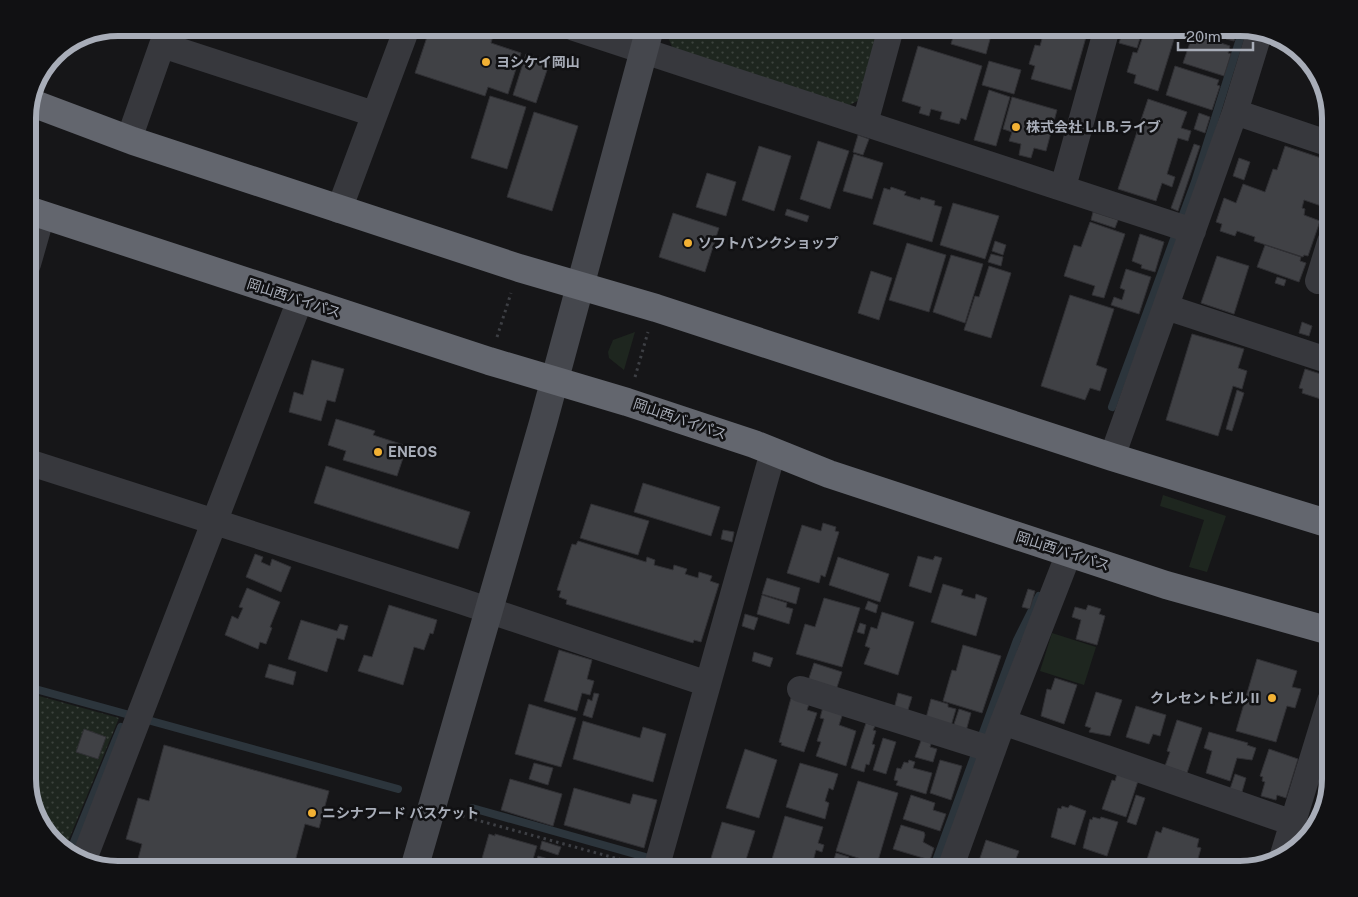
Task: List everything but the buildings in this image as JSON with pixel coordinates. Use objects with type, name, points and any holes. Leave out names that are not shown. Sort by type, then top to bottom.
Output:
[{"type":"highway","points":[[38,105],[129,139],[339,210],[656,308],[1112,457],[1322,522]]},
{"type":"highway","name":"岡山西バイパス","points":[[36,213],[300,300],[627,402],[774,452],[829,474],[1166,585],[1322,629]]},
{"type":"street","points":[[339,210],[366,111],[403,36]]},
{"type":"street","points":[[627,36],[647,39],[865,123],[1184,228]]},
{"type":"street","points":[[865,123],[889,36]]},
{"type":"street","points":[[1063,187],[1105,36]]},
{"type":"street","points":[[417,861],[554,380],[647,39]]},
{"type":"street","points":[[1112,457],[1166,307],[1184,228],[1235,112],[1258,39]]},
{"type":"street","points":[[129,139],[162,45],[366,111]]},
{"type":"street","points":[[1235,112],[1322,141]]},
{"type":"street","points":[[1318,281],[1322,268]]},
{"type":"street","points":[[86,854],[139,716],[208,519],[300,300]]},
{"type":"street","points":[[1166,307],[1322,357]]},
{"type":"street","points":[[658,861],[774,452]]},
{"type":"street","points":[[36,465],[488,610],[708,684]]},
{"type":"street","points":[[952,861],[983,747],[1003,722],[1069,553]]},
{"type":"street","points":[[800,689],[983,747]]},
{"type":"street","points":[[1003,722],[1293,823]]},
{"type":"street","points":[[1286,846],[1322,727]]},
{"type":"path","points":[[496,340],[511,293]]},
{"type":"path","points":[[634,380],[649,329]]},
{"type":"path","points":[[462,816],[645,861]]},
{"type":"shaded area","points":[[667,36],[877,36],[859,100],[846,107],[674,51]]},
{"type":"shaded area","points":[[635,332],[624,370],[609,358],[608,352],[613,340]]},
{"type":"shaded area","points":[[1163,495],[1226,516],[1207,572],[1189,567],[1204,520],[1160,506]]},
{"type":"shaded area","points":[[1052,633],[1096,647],[1084,685],[1040,671]]},
{"type":"shaded area","points":[[36,695],[119,718],[68,843],[60,837],[47,820],[38,794],[36,784]]},
{"type":"waterway","points":[[1112,407],[1195,182],[1241,36]]},
{"type":"waterway","points":[[936,861],[1017,640],[1039,596]]},
{"type":"waterway","points":[[36,689],[398,789]]},
{"type":"waterway","points":[[72,846],[121,727]]},
{"type":"waterway","points":[[472,808],[660,861]]},
{"type":"place","name":"ヨシケイ岡山","points":[[486,62]]},
{"type":"place","name":"株式会社 L.I.B.ライブ","points":[[1016,127]]},
{"type":"place","name":"ソフトバンクショップ","points":[[688,243]]},
{"type":"place","name":"ENEOS","points":[[378,452]]},
{"type":"place","name":"クレセントビルⅡ","points":[[1272,698]]},
{"type":"place","name":"ニシナフード バスケット","points":[[312,813]]}]
